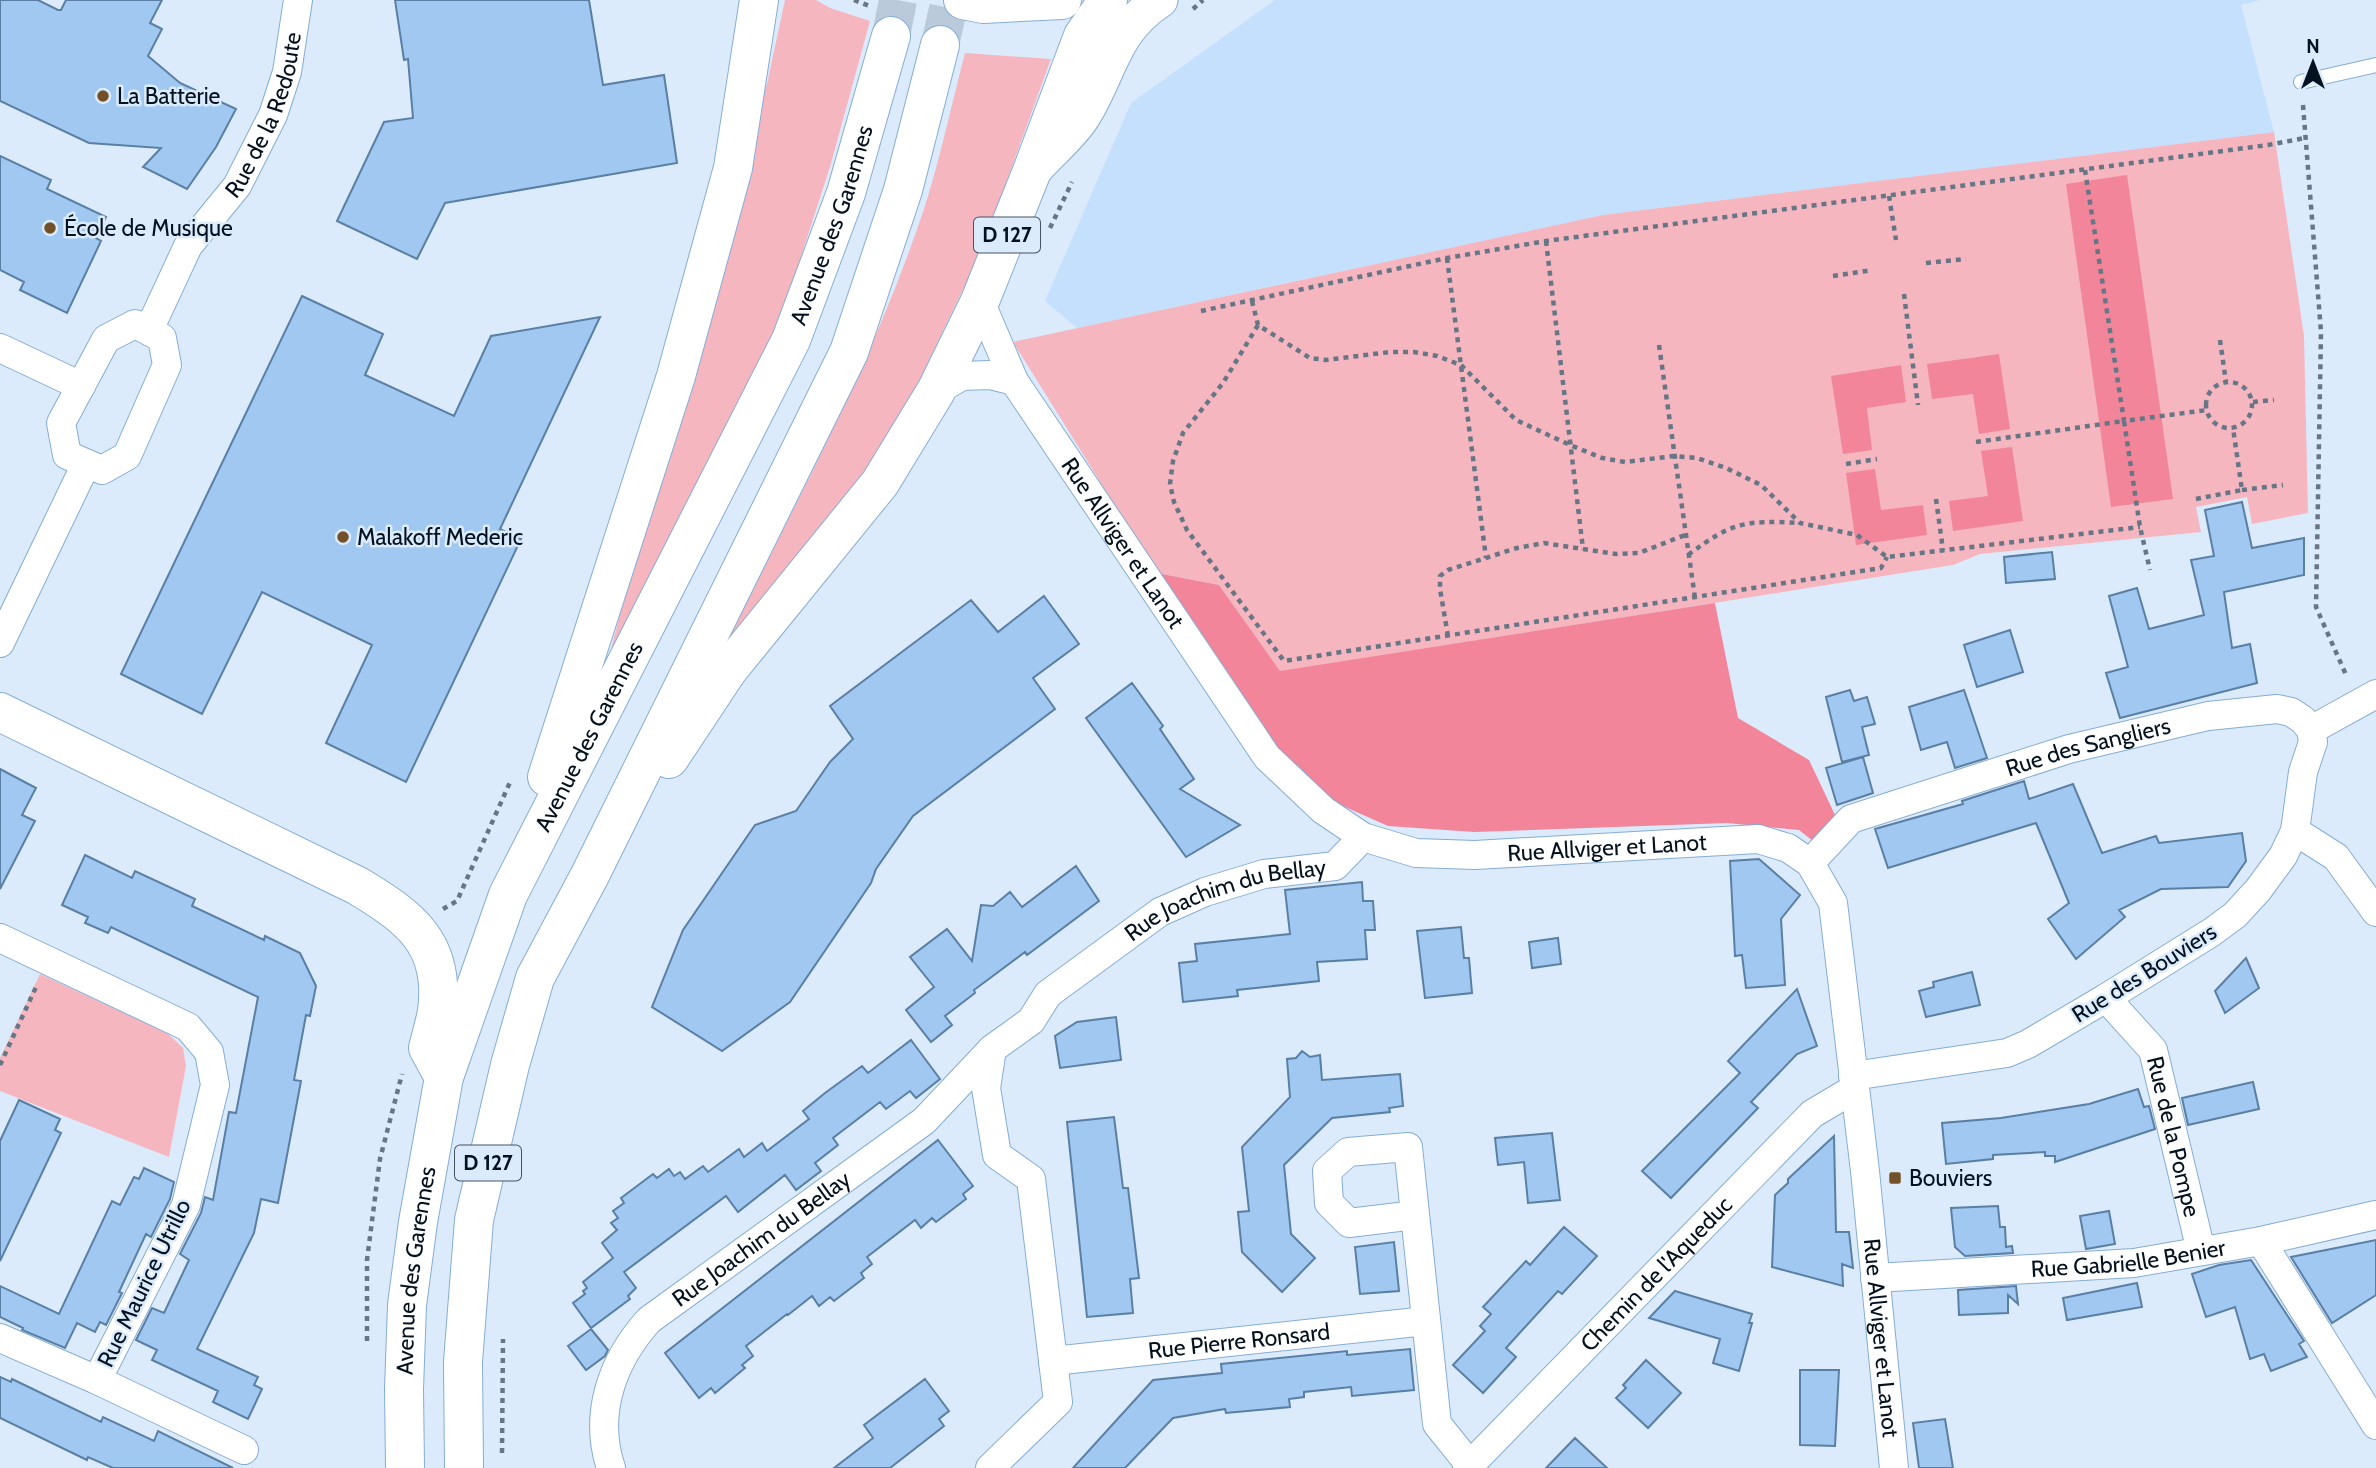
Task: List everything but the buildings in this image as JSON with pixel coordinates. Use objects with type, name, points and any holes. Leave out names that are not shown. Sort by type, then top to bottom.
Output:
[{"type":"main road","name":"D 127","points":[[508,895],[676,376],[733,168],[760,0]]},
{"type":"main road","points":[[963,0],[984,4],[1062,0]]},
{"type":"main road","name":"D 127","points":[[464,1468],[463,1362],[474,1220],[510,1065],[535,978],[590,875],[630,825],[654,781],[728,670],[880,482],[936,391],[980,300],[1083,36],[1108,0]]},
{"type":"main road","name":"Avenue des Garennes","points":[[405,1468],[407,1305],[418,1222],[444,1077],[508,895],[791,340],[846,193],[882,22]]},
{"type":"main road","points":[[590,875],[849,352],[903,190],[940,45]]},
{"type":"main road","points":[[0,712],[346,880],[392,907],[414,926],[433,960],[438,982],[437,1011],[428,1048],[444,1077]]},
{"type":"street","name":"Rue de la Redoute","points":[[149,330],[188,246],[237,186],[273,115],[287,72],[298,0]]},
{"type":"street","points":[[1032,171],[1083,117],[1119,41],[1149,7],[1160,0]]},
{"type":"street","name":"Rue Allviger et Lanot","points":[[980,300],[1014,380],[1267,757],[1323,810],[1363,837],[1416,853],[1475,855],[1758,839],[1788,848],[1810,863],[1833,904],[1894,1468]]},
{"type":"street","points":[[135,324],[149,330],[162,338],[167,366],[127,456],[102,470],[67,455],[61,424],[106,339],[135,324]]},
{"type":"street","points":[[0,348],[81,386]]},
{"type":"street","points":[[936,391],[962,376],[989,375],[1014,380]]},
{"type":"street","points":[[0,643],[86,464]]},
{"type":"street","points":[[2311,730],[2367,699]]},
{"type":"street","name":"Rue des Sangliers","points":[[1810,863],[1851,819],[2068,749],[2208,716],[2277,709],[2291,712],[2311,730]]},
{"type":"street","name":"Rue des Bouviers","points":[[1853,1083],[2007,1053],[2028,1044],[2212,932],[2235,915],[2283,856],[2295,831],[2303,772],[2313,742],[2311,730]]},
{"type":"street","points":[[2295,831],[2336,857],[2376,912]]},
{"type":"street","name":"Rue Joachim du Bellay","points":[[611,1468],[605,1451],[604,1427],[611,1380],[631,1340],[649,1320],[923,1121],[992,1049],[1031,1021],[1048,994],[1160,912],[1205,892],[1264,874],[1335,866],[1363,837]]},
{"type":"street","name":"Rue Maurice Utrillo","points":[[0,938],[188,1027],[209,1052],[215,1085],[186,1205],[97,1380]]},
{"type":"street","name":"Rue de la Pompe","points":[[2106,998],[2153,1050],[2201,1251]]},
{"type":"street","points":[[990,1468],[1058,1402],[1031,1180],[997,1155],[986,1088],[992,1049]]},
{"type":"street","name":"Chemin de l'Aqueduc","points":[[1468,1467],[1812,1115],[1853,1083]]},
{"type":"street","points":[[1415,1215],[1437,1424],[1468,1467]]},
{"type":"street","name":"Rue Gabrielle Benier","points":[[1875,1278],[2134,1263],[2261,1241],[2376,1215]]},
{"type":"street","points":[[2261,1241],[2376,1425]]},
{"type":"street","name":"Rue Pierre Ronsard","points":[[1053,1362],[1426,1321]]},
{"type":"street","name":"Rue Maurice Utrillo","points":[[0,1338],[97,1380],[244,1450]]},
{"type":"lane","points":[[2301,82],[2376,65]]},
{"type":"path","points":[[854,0],[882,22]]},
{"type":"path","points":[[2301,82],[2321,332],[2316,607],[2367,699]]},
{"type":"path","points":[[1201,311],[1447,258],[1546,242],[2305,138]]},
{"type":"path","points":[[2084,170],[2140,527],[2150,569]]},
{"type":"path","points":[[1050,229],[1073,180]]},
{"type":"path","points":[[1889,196],[1896,240]]},
{"type":"path","points":[[1546,242],[1583,549]]},
{"type":"path","points":[[1447,258],[1486,558]]},
{"type":"path","points":[[1926,264],[1966,259]]},
{"type":"path","points":[[1833,276],[1872,270]]},
{"type":"path","points":[[1904,293],[1918,405]]},
{"type":"path","points":[[1252,300],[1258,325],[1310,358],[1326,360],[1390,352],[1437,356],[1461,366],[1516,420],[1570,446],[1602,458],[1625,462],[1674,456],[1697,458],[1726,467],[1761,485],[1800,523]]},
{"type":"path","points":[[1258,325],[1223,383],[1183,433],[1173,461],[1170,484],[1174,502],[1187,530],[1284,661],[1881,568],[1887,557]]},
{"type":"path","points":[[2220,340],[2226,382]]},
{"type":"path","points":[[1659,345],[1695,598]]},
{"type":"path","points":[[2226,382],[2240,384],[2246,388],[2253,402],[2246,422],[2233,428],[2213,422],[2207,410],[2208,395],[2219,384],[2226,382]]},
{"type":"path","points":[[2253,402],[2274,400]]},
{"type":"path","points":[[1976,442],[2207,410]]},
{"type":"path","points":[[2233,428],[2242,490]]},
{"type":"path","points":[[1846,464],[1877,459]]},
{"type":"path","points":[[2196,499],[2283,485]]},
{"type":"path","points":[[1936,499],[1942,550]]},
{"type":"path","points":[[1688,555],[1717,534],[1739,524],[1763,521],[1800,523],[1857,535],[1887,557],[2140,527]]},
{"type":"path","points":[[1448,636],[1440,589],[1440,576],[1448,569],[1544,543],[1616,554],[1639,553],[1685,535]]},
{"type":"path","points":[[0,1065],[47,960]]},
{"type":"path","points":[[502,1455],[503,1335]]},
{"type":"shaded area","points":[[785,0],[816,0],[830,8],[870,21],[830,167],[782,315],[674,537],[611,649],[653,488],[735,212]]},
{"type":"shaded area","points":[[1275,0],[2260,0],[2241,5],[2274,132],[1603,215],[1077,328],[1045,301],[1131,103]]},
{"type":"shaded area","points":[[965,53],[1051,59],[980,254],[904,412],[839,514],[727,641],[807,483],[881,322],[923,212]]},
{"type":"shaded area","points":[[2274,132],[2304,336],[2308,513],[2252,524],[2247,497],[2196,507],[2201,532],[1980,554],[1953,565],[1280,672],[1219,585],[1157,573],[1013,342],[1603,215]]},
{"type":"shaded area","points":[[2127,175],[2173,499],[2111,507],[2066,184]]},
{"type":"shaded area","points":[[1999,354],[2010,429],[1979,434],[1973,394],[1932,399],[1927,364]]},
{"type":"shaded area","points":[[1901,365],[1906,402],[1867,408],[1872,450],[1843,454],[1831,376]]},
{"type":"shaded area","points":[[2012,447],[2023,521],[1953,531],[1949,501],[1988,496],[1981,451]]},
{"type":"shaded area","points":[[1875,469],[1881,510],[1923,505],[1927,535],[1856,545],[1846,473]]},
{"type":"shaded area","points":[[1157,573],[1219,585],[1280,671],[1715,603],[1738,718],[1809,760],[1836,817],[1813,841],[1799,830],[1727,823],[1474,832],[1388,826],[1334,802],[1278,755]]},
{"type":"shaded area","points":[[40,974],[167,1033],[183,1048],[186,1066],[169,1157],[0,1091],[0,1058]]},
{"type":"tunnel","points":[[891,36],[898,0]]},
{"type":"tunnel","points":[[940,45],[950,0]]},
{"type":"place","name":"La Batterie","points":[[103,96]]},
{"type":"place","name":"École de Musique","points":[[50,228]]},
{"type":"place","name":"Malakoff Mederic","points":[[343,537]]},
{"type":"place","name":"Bouviers","points":[[1895,1178]]}]
